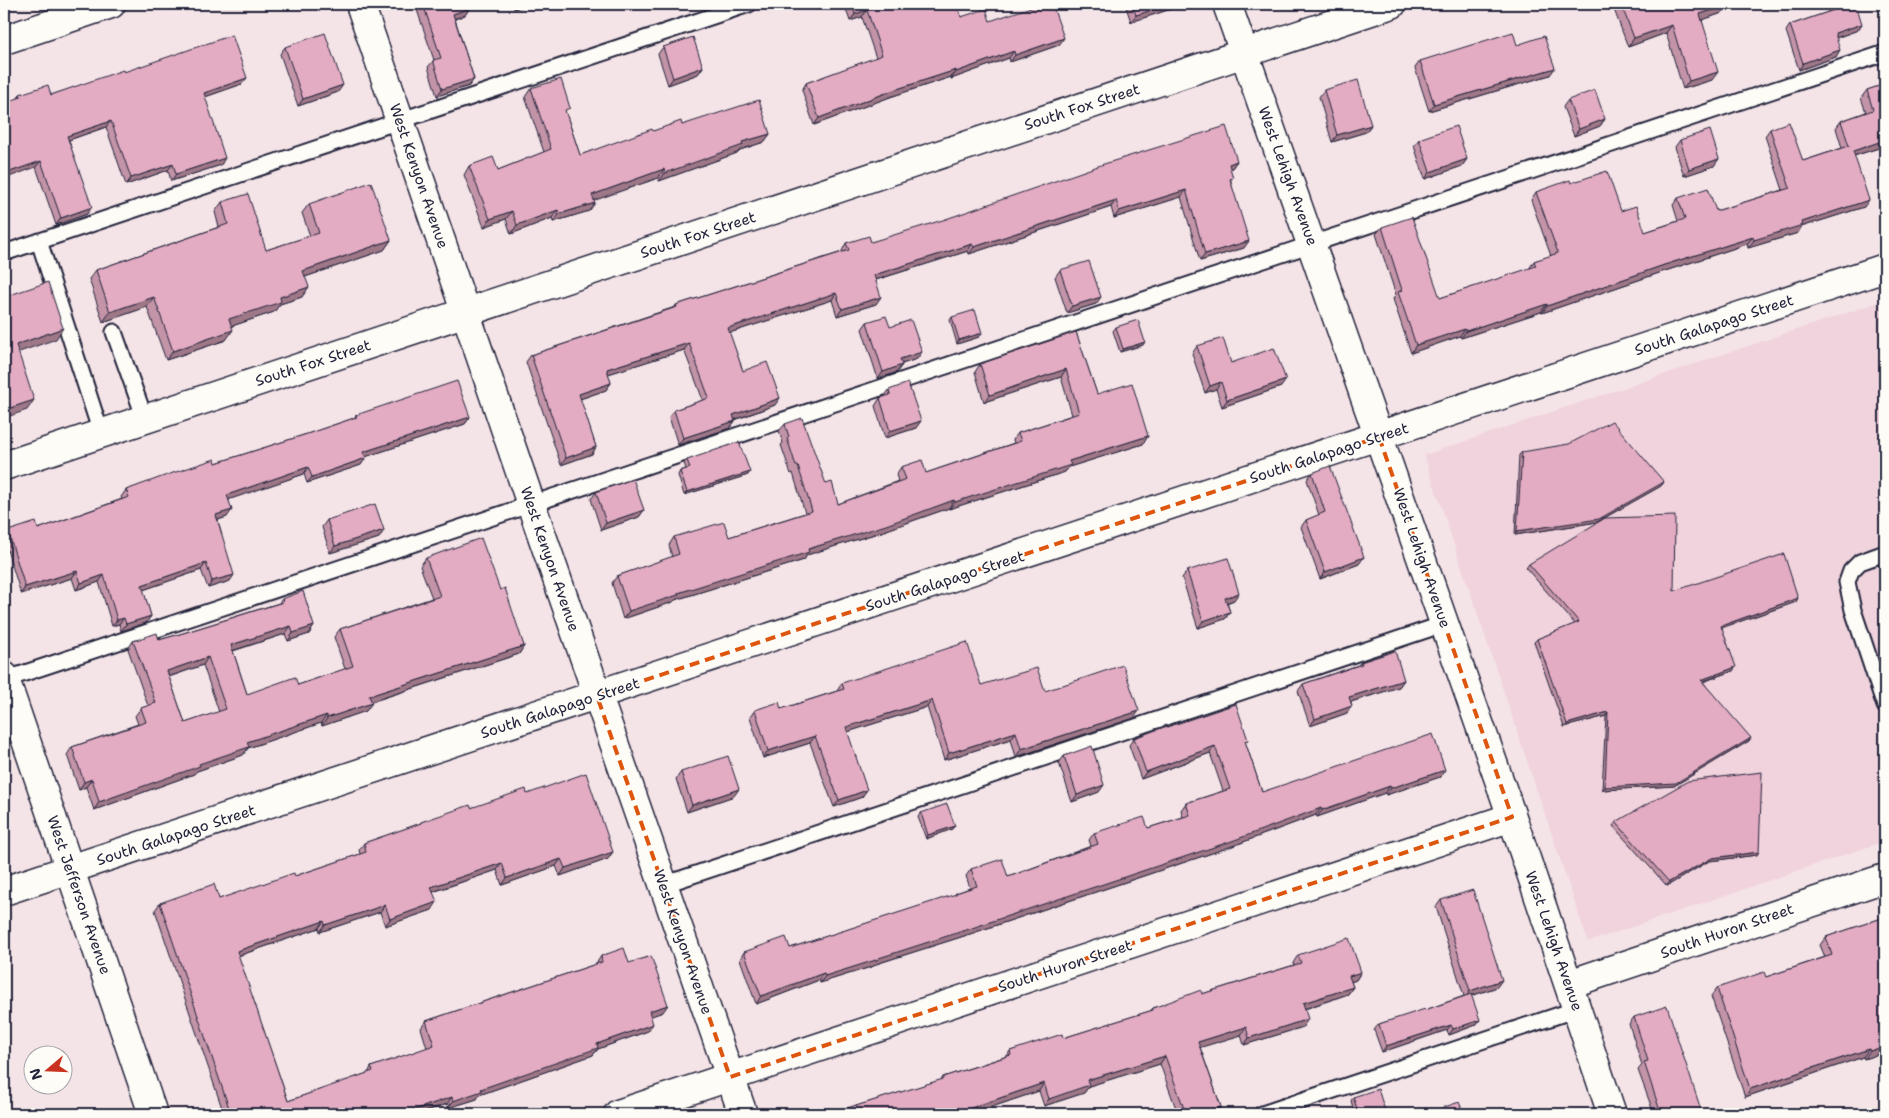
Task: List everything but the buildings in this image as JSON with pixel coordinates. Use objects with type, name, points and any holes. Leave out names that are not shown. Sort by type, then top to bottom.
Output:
[{"type":"street","points":[[4,40],[111,4]]},
{"type":"street","name":"West Kenyon Avenue","points":[[360,4],[597,696],[743,1114]]},
{"type":"street","name":"West Lehigh Avenue","points":[[1227,4],[1512,817],[1612,1114]]},
{"type":"street","name":"South Fox Street","points":[[4,466],[1392,4]]},
{"type":"street","name":"South Galapago Street","points":[[4,891],[1885,268]]},
{"type":"street","name":"West Jefferson Avenue","points":[[4,678],[153,1114]]},
{"type":"street","name":"South Huron Street","points":[[618,1114],[1512,817]]},
{"type":"street","name":"South Huron Street","points":[[1573,996],[1885,878]]},
{"type":"lane","points":[[4,253],[749,4]]},
{"type":"lane","points":[[4,678],[1312,245],[1885,53]]},
{"type":"lane","points":[[39,241],[102,433]]},
{"type":"lane","points":[[114,332],[145,419]]},
{"type":"lane","points":[[1885,553],[1860,562],[1851,571],[1847,582],[1852,610],[1885,706]]},
{"type":"lane","points":[[663,885],[1444,624]]},
{"type":"lane","points":[[1262,1114],[1573,996]]},
{"type":"highlighted area","points":[[1379,437],[1512,817],[730,1077],[597,696]]},
{"type":"shaded area","points":[[1885,300],[1885,841],[1588,942],[1424,455]]}]
